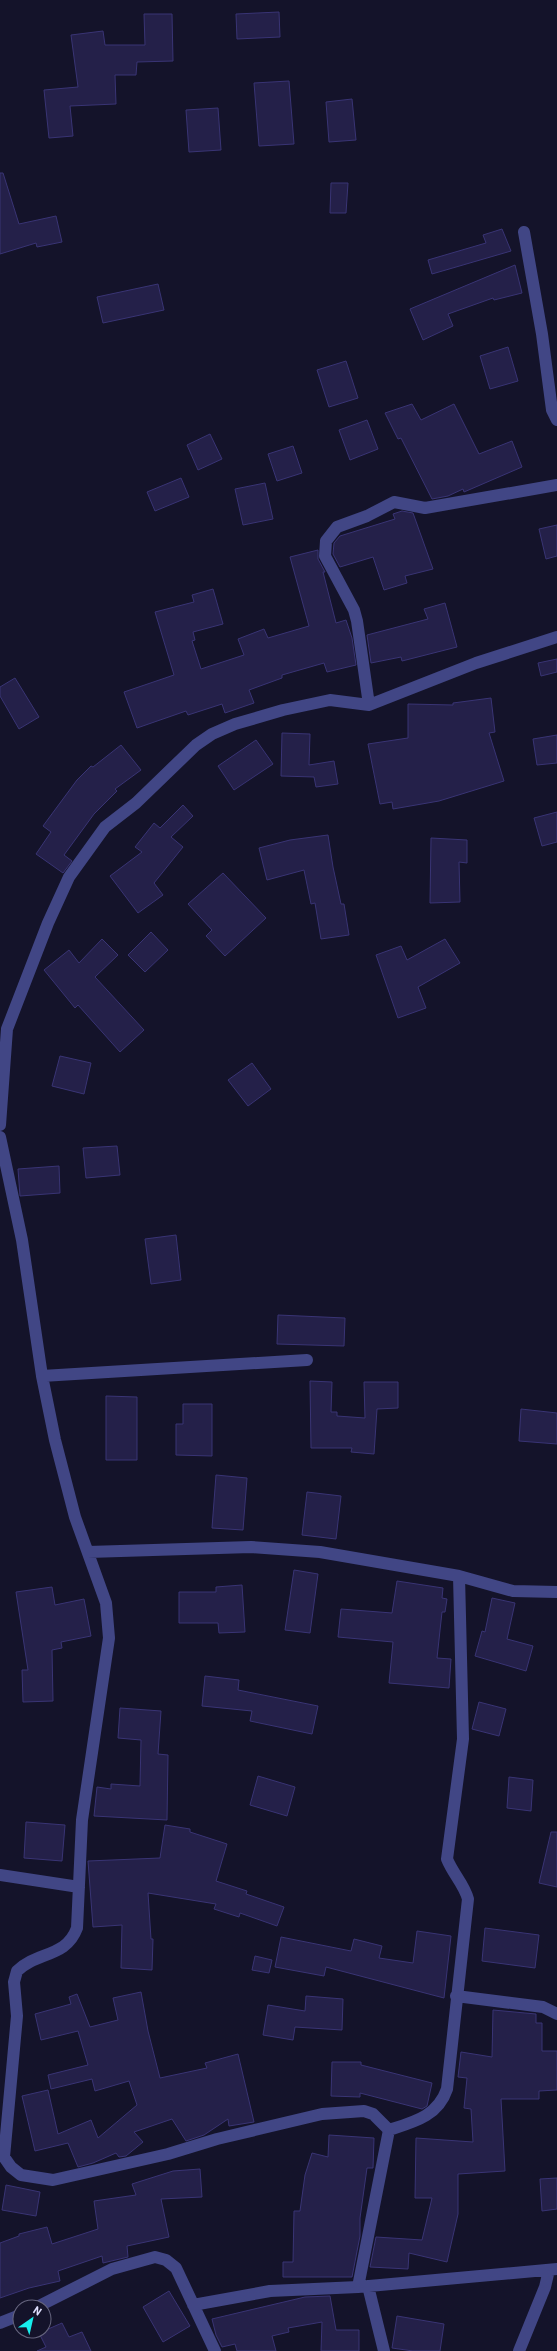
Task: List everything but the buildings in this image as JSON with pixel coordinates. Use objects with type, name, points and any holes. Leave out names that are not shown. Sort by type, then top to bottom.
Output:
[{"type":"street","points":[[524,232],[542,334],[552,410],[557,420]]},
{"type":"street","points":[[369,705],[357,621],[354,610],[325,556],[326,541],[337,527],[367,516],[394,502],[425,508],[557,485]]},
{"type":"street","points":[[0,1125],[7,1029],[48,924],[69,877],[105,827],[136,803],[196,745],[212,734],[255,717],[330,700],[369,705],[476,664],[557,637]]},
{"type":"street","points":[[0,1137],[22,1240],[42,1376],[74,1517],[106,1603],[109,1638],[82,1820],[77,1928],[73,1939],[66,1947],[22,1966],[16,1971],[14,1982],[17,2016],[4,2156],[21,2175],[54,2180],[168,2154],[218,2139],[322,2114],[364,2111],[373,2114],[389,2130]]},
{"type":"street","points":[[42,1376],[307,1360]]},
{"type":"street","points":[[88,1552],[251,1547],[320,1552],[459,1576],[513,1591],[557,1592]]},
{"type":"street","points":[[389,2130],[431,2113],[444,2098],[447,2089],[456,1996],[468,1899],[465,1889],[452,1871],[448,1859],[463,1739],[459,1576]]},
{"type":"street","points":[[0,1875],[79,1887]]},
{"type":"street","points":[[456,1996],[543,2007],[557,2014]]},
{"type":"street","points":[[384,2351],[363,2286],[389,2130]]},
{"type":"street","points":[[52,2299],[112,2269],[155,2258],[166,2260],[176,2268],[215,2351]]},
{"type":"street","points":[[193,2305],[270,2291],[363,2286],[553,2269]]},
{"type":"street","points":[[519,2351],[553,2269]]},
{"type":"street","points":[[0,2323],[12,2318]]}]
